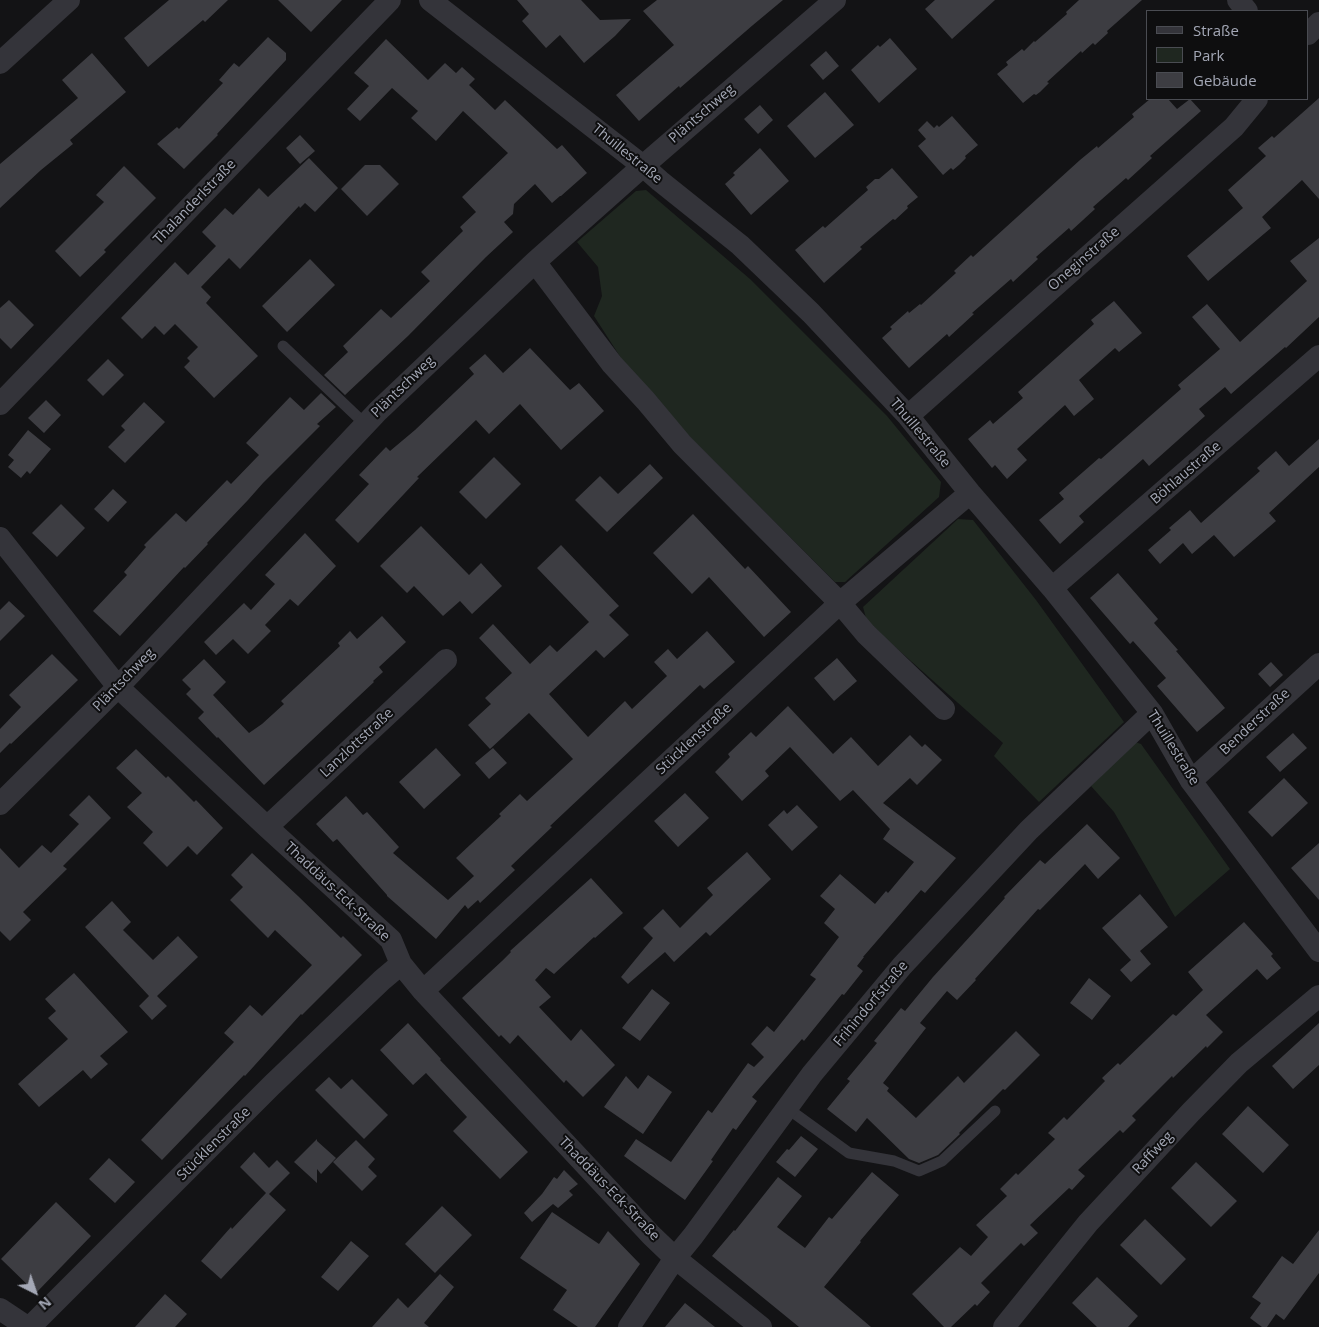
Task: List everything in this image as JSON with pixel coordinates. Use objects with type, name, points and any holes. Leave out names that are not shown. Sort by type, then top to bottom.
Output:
[{"type":"street","points":[[0,63],[69,0]]},
{"type":"street","name":"Thalanderlstraße","points":[[0,404],[390,0]]},
{"type":"street","name":"Thuillestraße","points":[[430,0],[643,166],[740,245],[811,313],[908,416],[970,493],[1052,588],[1152,713],[1191,781],[1319,951]]},
{"type":"street","name":"Pläntschweg","points":[[0,804],[118,687],[378,411],[535,262],[835,0]]},
{"type":"street","points":[[1238,0],[1246,10]]},
{"type":"street","points":[[1309,33],[1319,24]]},
{"type":"street","name":"Oneginstraße","points":[[908,416],[1234,127],[1256,100]]},
{"type":"street","points":[[535,262],[612,364],[682,444],[840,603],[866,634],[944,709]]},
{"type":"street","name":"Böhlaustraße","points":[[1052,588],[1319,356]]},
{"type":"street","name":"Stücklenstraße","points":[[423,991],[840,603],[970,493]]},
{"type":"street","name":"Thaddäus-Eck-Straße","points":[[0,538],[118,687],[391,940],[401,964],[423,991],[651,1235],[676,1258],[761,1327]]},
{"type":"street","name":"Lanzlottstraße","points":[[267,827],[446,660]]},
{"type":"street","name":"Benderstraße","points":[[1191,781],[1319,664]]},
{"type":"street","name":"Frihindorfstraße","points":[[628,1327],[676,1258],[812,1074],[902,966],[1029,830],[1152,713]]},
{"type":"street","name":"Stücklenstraße","points":[[29,1327],[272,1085],[401,964]]},
{"type":"street","name":"Raffweg","points":[[1004,1327],[1088,1224],[1191,1112],[1239,1063],[1319,996]]},
{"type":"street","points":[[0,1309],[29,1327]]},
{"type":"lane","points":[[283,346],[365,424]]},
{"type":"lane","points":[[787,1108],[849,1153],[894,1162],[919,1171],[942,1161],[995,1111]]},
{"type":"green space","points":[[646,190],[750,279],[887,416],[941,482],[939,497],[845,582],[835,582],[685,432],[621,358],[594,316],[602,296],[598,267],[577,242],[636,191]]},
{"type":"green space","points":[[958,519],[973,520],[1036,600],[1124,722],[1039,802],[994,756],[1003,743],[867,622],[863,607]]},
{"type":"green space","points":[[1135,742],[1141,744],[1230,869],[1175,917],[1114,812],[1091,786]]},
{"type":"building","points":[[169,0],[228,0],[205,22],[203,20],[148,67],[124,38]]},
{"type":"building","points":[[278,0],[342,0],[311,32]]},
{"type":"building","points":[[517,0],[581,0],[600,20],[631,19],[584,63],[560,35],[546,48],[522,21],[529,14]]},
{"type":"building","points":[[657,0],[783,0],[639,121],[616,95],[674,45],[643,11]]},
{"type":"building","points":[[935,0],[995,0],[952,39],[925,9]]},
{"type":"building","points":[[1079,0],[1142,0],[1107,31],[1108,33],[1095,45],[1093,43],[1082,53],[1081,51],[1047,82],[1049,83],[1040,92],[1036,95],[1034,94],[1023,103],[997,74],[1008,65],[1006,62],[1022,49],[1024,51],[1035,42],[1067,14],[1066,12]]},
{"type":"building","points":[[268,37],[286,53],[286,60],[218,135],[184,169],[157,144],[177,127],[179,129],[223,83],[219,80],[234,63],[239,67]]},
{"type":"building","points":[[890,38],[917,69],[879,103],[851,70],[878,45],[880,47]]},
{"type":"building","points":[[386,39],[428,80],[445,63],[456,73],[462,67],[475,79],[469,85],[495,110],[505,100],[557,149],[562,145],[587,173],[552,203],[535,184],[514,204],[513,214],[504,222],[513,232],[408,336],[345,395],[324,375],[348,352],[343,346],[381,309],[391,318],[430,281],[421,272],[463,231],[460,227],[476,212],[462,197],[508,153],[463,111],[436,141],[411,118],[418,111],[392,88],[360,121],[347,109],[369,86],[354,73]]},
{"type":"building","points":[[826,51],[839,66],[823,80],[810,65]]},
{"type":"building","points":[[92,53],[126,92],[70,140],[73,144],[41,170],[0,208],[0,164],[78,98],[62,80]]},
{"type":"building","points":[[825,92],[854,125],[815,158],[787,126]]},
{"type":"building","points":[[1319,98],[1319,199],[1302,180],[1262,217],[1271,228],[1208,281],[1187,256],[1243,208],[1228,190],[1266,156],[1258,148],[1272,136],[1274,138]]},
{"type":"building","points":[[1149,100],[1169,100],[1177,109],[1191,100],[1201,111],[1150,156],[1152,158],[1128,180],[1126,178],[1093,207],[1095,209],[1071,231],[1069,228],[1036,257],[1038,259],[1013,282],[1011,279],[972,313],[974,314],[949,337],[947,334],[909,368],[882,338],[892,329],[890,327],[908,311],[909,313],[921,305],[956,273],[954,271],[971,255],[973,257],[1080,160],[1097,146],[1098,148],[1134,117],[1132,114]]},
{"type":"building","points":[[760,105],[773,120],[758,134],[744,119]]},
{"type":"building","points":[[952,116],[978,145],[965,156],[966,158],[959,165],[953,170],[951,168],[943,175],[918,146],[926,139],[918,130],[927,121],[934,128],[937,125],[939,127]]},
{"type":"building","points":[[300,135],[315,151],[300,164],[286,148]]},
{"type":"building","points":[[760,148],[789,181],[751,215],[725,184],[735,175],[733,173]]},
{"type":"building","points":[[309,158],[338,188],[315,212],[305,203],[300,208],[299,206],[240,269],[229,258],[201,287],[211,297],[206,303],[258,356],[214,398],[184,367],[190,361],[187,358],[198,347],[175,324],[164,335],[155,326],[142,339],[121,318],[175,262],[188,275],[216,246],[202,232],[225,208],[233,215],[259,188],[268,197]]},
{"type":"building","points":[[365,165],[380,165],[399,184],[367,216],[341,189]]},
{"type":"building","points":[[124,166],[156,198],[80,277],[55,251],[104,202],[96,195]]},
{"type":"building","points":[[892,168],[918,197],[895,220],[893,219],[860,247],[862,249],[824,283],[795,250],[823,226],[825,228],[868,190],[866,187],[875,179],[879,179]]},
{"type":"building","points":[[1319,238],[1319,317],[1286,348],[1231,394],[1225,387],[1199,409],[1205,416],[1149,466],[1143,459],[1079,516],[1084,522],[1060,544],[1039,520],[1064,499],[1059,493],[1181,389],[1178,385],[1220,349],[1192,317],[1207,304],[1240,342],[1307,281],[1290,261]]},
{"type":"building","points":[[310,259],[335,285],[287,332],[262,306]]},
{"type":"building","points":[[9,300],[34,325],[11,349],[0,338],[0,308]]},
{"type":"building","points":[[1114,301],[1142,333],[1119,352],[1115,348],[1079,380],[1094,399],[1074,416],[1065,405],[1017,449],[1027,460],[1007,479],[995,465],[992,468],[968,439],[990,420],[993,424],[1023,398],[1018,392],[1094,324],[1091,320]]},
{"type":"building","points":[[530,348],[570,390],[579,383],[604,411],[561,450],[520,404],[489,434],[476,420],[417,477],[419,478],[358,543],[335,520],[369,484],[359,475],[386,447],[390,451],[474,374],[469,368],[485,354],[503,373]]},
{"type":"building","points":[[108,359],[124,375],[103,396],[87,380]]},
{"type":"building","points":[[321,393],[336,407],[317,424],[320,426],[263,483],[120,636],[93,611],[127,575],[124,572],[146,547],[144,545],[176,513],[186,522],[227,480],[231,484],[259,455],[246,443],[290,397],[304,410]]},
{"type":"building","points":[[46,400],[61,415],[44,433],[28,418]]},
{"type":"building","points":[[144,402],[165,422],[125,463],[108,447],[125,430],[121,426]]},
{"type":"building","points":[[28,430],[51,449],[30,474],[27,471],[21,478],[8,467],[14,460],[8,455]]},
{"type":"building","points":[[1319,439],[1319,467],[1269,513],[1276,521],[1234,557],[1214,535],[1192,554],[1183,543],[1160,564],[1148,550],[1190,510],[1201,523],[1260,471],[1257,468],[1276,451],[1289,466]]},
{"type":"building","points":[[494,457],[521,484],[486,519],[459,492]]},
{"type":"building","points":[[650,464],[663,478],[607,532],[575,500],[600,476],[618,494]]},
{"type":"building","points":[[113,489],[127,502],[108,522],[94,509]]},
{"type":"building","points":[[61,504],[85,528],[57,557],[32,533]]},
{"type":"building","points":[[693,514],[745,569],[748,566],[791,612],[764,637],[709,577],[692,594],[653,553]]},
{"type":"building","points":[[421,526],[469,575],[481,563],[502,586],[472,614],[460,601],[443,616],[414,586],[407,593],[380,566]]},
{"type":"building","points":[[305,533],[336,566],[298,606],[290,599],[265,625],[271,631],[248,654],[233,639],[216,655],[204,642],[244,603],[251,610],[275,584],[265,575]]},
{"type":"building","points":[[561,545],[619,606],[609,615],[629,635],[604,658],[596,650],[549,694],[588,737],[625,701],[632,709],[667,676],[654,662],[668,649],[677,659],[707,631],[735,662],[704,689],[700,685],[550,826],[552,827],[511,866],[515,870],[480,903],[478,900],[468,909],[465,905],[436,939],[387,896],[337,839],[333,842],[316,824],[346,796],[363,815],[367,812],[399,847],[393,853],[448,900],[474,876],[456,858],[501,816],[499,814],[520,794],[527,801],[573,759],[529,713],[490,749],[468,725],[491,704],[485,698],[512,673],[479,638],[493,624],[530,664],[550,645],[557,652],[589,622],[537,568]]},
{"type":"building","points":[[1118,573],[1158,619],[1154,623],[1178,650],[1176,651],[1225,708],[1197,732],[1157,686],[1166,678],[1133,641],[1130,644],[1090,598]]},
{"type":"building","points":[[9,601],[25,616],[0,641],[0,610]]},
{"type":"building","points":[[382,616],[406,642],[379,667],[383,672],[374,682],[264,785],[198,718],[204,712],[186,694],[191,689],[182,680],[204,659],[226,682],[213,695],[249,733],[284,704],[281,701],[340,646],[338,643],[350,631],[357,639]]},
{"type":"building","points":[[52,654],[78,680],[0,753],[0,729],[21,707],[9,695]]},
{"type":"building","points":[[837,658],[857,681],[834,701],[814,678]]},
{"type":"building","points":[[1271,662],[1283,675],[1270,687],[1258,674]]},
{"type":"building","points":[[788,706],[833,754],[851,737],[878,766],[910,735],[922,747],[925,744],[942,760],[917,785],[910,778],[883,803],[956,858],[925,893],[921,890],[863,957],[857,966],[863,971],[844,995],[842,994],[804,1041],[802,1039],[752,1097],[757,1101],[736,1130],[733,1128],[711,1160],[713,1161],[685,1200],[624,1156],[636,1139],[671,1162],[708,1110],[712,1113],[748,1063],[754,1067],[764,1057],[751,1044],[767,1026],[774,1032],[816,979],[810,975],[839,937],[824,923],[835,909],[820,896],[840,874],[875,904],[886,891],[888,893],[914,862],[883,839],[890,829],[853,790],[840,801],[790,747],[765,771],[769,776],[742,801],[715,772],[730,757],[728,754],[751,732],[756,737]]},
{"type":"building","points":[[1293,733],[1307,748],[1280,772],[1266,757]]},
{"type":"building","points":[[436,748],[461,775],[424,809],[399,782]]},
{"type":"building","points":[[493,748],[507,763],[489,779],[475,763]]},
{"type":"building","points":[[136,749],[166,778],[168,776],[194,802],[196,800],[223,828],[197,855],[188,846],[167,867],[143,843],[153,832],[127,807],[142,793],[116,768]]},
{"type":"building","points":[[1284,778],[1308,803],[1272,837],[1248,812]]},
{"type":"building","points":[[685,793],[709,818],[678,847],[654,821]]},
{"type":"building","points":[[89,795],[111,818],[63,866],[67,869],[23,912],[31,920],[10,941],[0,931],[0,848],[19,868],[42,845],[51,853],[79,824],[69,815]]},
{"type":"building","points":[[797,805],[818,827],[792,851],[768,825],[784,810],[787,814]]},
{"type":"building","points":[[1087,824],[1120,858],[1098,879],[1085,864],[1040,910],[1038,909],[957,1000],[947,991],[920,1023],[926,1028],[883,1083],[889,1088],[887,1091],[916,1118],[958,1076],[964,1083],[1016,1031],[1040,1055],[1005,1090],[1003,1089],[938,1155],[919,1163],[909,1159],[867,1118],[856,1132],[827,1109],[850,1081],[847,1079],[877,1043],[874,1041],[901,1008],[905,1011],[1004,897],[1040,860],[1045,864]]},
{"type":"building","points":[[1319,843],[1319,900],[1291,868]]},
{"type":"building","points":[[747,852],[771,879],[710,936],[706,932],[674,962],[665,952],[628,984],[621,977],[653,938],[643,928],[663,909],[680,928],[713,895],[707,888]]},
{"type":"building","points":[[252,853],[341,938],[343,936],[362,955],[301,1014],[245,1076],[162,1160],[141,1140],[234,1042],[224,1033],[250,1005],[262,1016],[312,965],[275,930],[268,938],[230,900],[243,887],[231,875]]},
{"type":"building","points":[[591,878],[623,913],[554,974],[546,968],[535,980],[551,997],[539,1007],[571,1041],[581,1029],[615,1065],[583,1097],[566,1080],[564,1083],[518,1035],[510,1044],[501,1035],[499,1037],[462,998],[502,961],[510,951]]},
{"type":"building","points":[[1140,894],[1168,927],[1140,951],[1151,964],[1131,982],[1120,970],[1131,960],[1102,928]]},
{"type":"building","points":[[112,901],[131,922],[123,930],[153,960],[178,936],[198,957],[157,996],[167,1006],[152,1020],[139,1006],[149,996],[85,927]]},
{"type":"building","points":[[1244,922],[1273,954],[1271,956],[1281,968],[1267,980],[1257,969],[1206,1015],[1223,1032],[1173,1078],[1172,1076],[1132,1116],[1136,1120],[1123,1133],[1120,1130],[1078,1170],[1085,1176],[1072,1190],[1069,1188],[1030,1225],[1038,1233],[1024,1246],[1021,1243],[981,1283],[990,1292],[977,1306],[975,1304],[951,1327],[944,1327],[912,1294],[960,1247],[971,1256],[988,1237],[976,1225],[1007,1196],[1000,1189],[1016,1173],[1018,1175],[1055,1139],[1048,1133],[1064,1117],[1067,1120],[1105,1081],[1102,1078],[1118,1063],[1120,1065],[1173,1014],[1176,1016],[1203,990],[1188,972]]},
{"type":"building","points":[[74,973],[128,1032],[100,1056],[108,1064],[91,1079],[83,1070],[39,1107],[18,1084],[68,1039],[48,1018],[56,1011],[45,999]]},
{"type":"building","points":[[1089,978],[1111,996],[1092,1020],[1070,1003]]},
{"type":"building","points":[[652,989],[670,1003],[640,1041],[622,1028]]},
{"type":"building","points":[[408,1023],[440,1060],[528,1152],[500,1179],[453,1131],[467,1117],[426,1073],[413,1085],[380,1050]]},
{"type":"building","points":[[1319,1023],[1319,1065],[1293,1089],[1272,1066]]},
{"type":"building","points":[[648,1075],[672,1092],[643,1134],[604,1107],[626,1076],[638,1089]]},
{"type":"building","points":[[329,1077],[341,1089],[352,1079],[388,1115],[364,1139],[315,1090]]},
{"type":"building","points":[[1248,1106],[1289,1145],[1263,1173],[1222,1134]]},
{"type":"building","points":[[801,1136],[818,1149],[795,1177],[776,1162]]},
{"type":"building","points":[[317,1139],[336,1158],[321,1174],[317,1169],[317,1183],[294,1162]]},
{"type":"building","points":[[356,1140],[375,1159],[368,1167],[377,1176],[362,1191],[333,1162]]},
{"type":"building","points":[[254,1152],[269,1168],[277,1160],[290,1173],[269,1194],[286,1210],[221,1279],[201,1261],[231,1227],[232,1229],[266,1193],[240,1167]]},
{"type":"building","points":[[109,1158],[135,1182],[115,1203],[89,1179]]},
{"type":"building","points":[[1196,1162],[1237,1201],[1211,1227],[1171,1188]]},
{"type":"building","points":[[564,1170],[578,1184],[569,1191],[573,1195],[558,1208],[553,1204],[532,1222],[524,1213],[542,1194],[554,1177],[557,1179]]},
{"type":"building","points":[[872,1172],[899,1195],[824,1287],[871,1327],[799,1327],[712,1256],[735,1231],[778,1177],[802,1196],[777,1227],[805,1248],[829,1217],[832,1219]]},
{"type":"building","points":[[56,1202],[91,1236],[36,1293],[1,1259]]},
{"type":"building","points":[[442,1206],[472,1235],[435,1273],[405,1244]]},
{"type":"building","points":[[552,1212],[599,1244],[608,1231],[640,1264],[595,1327],[578,1327],[553,1310],[567,1290],[520,1258]]},
{"type":"building","points":[[1145,1219],[1186,1259],[1161,1285],[1120,1245]]},
{"type":"building","points":[[1319,1230],[1319,1273],[1284,1320],[1276,1314],[1267,1327],[1262,1327],[1250,1318],[1261,1303],[1252,1297],[1282,1256],[1293,1264]]},
{"type":"building","points":[[351,1241],[369,1256],[338,1291],[321,1277]]},
{"type":"building","points":[[440,1274],[454,1287],[424,1323],[429,1327],[372,1327],[398,1298],[408,1308]]},
{"type":"building","points":[[1097,1277],[1138,1316],[1128,1327],[1097,1327],[1072,1303]]},
{"type":"building","points":[[165,1294],[187,1314],[175,1327],[135,1327]]},
{"type":"building","points":[[685,1303],[715,1327],[665,1327]]}]
